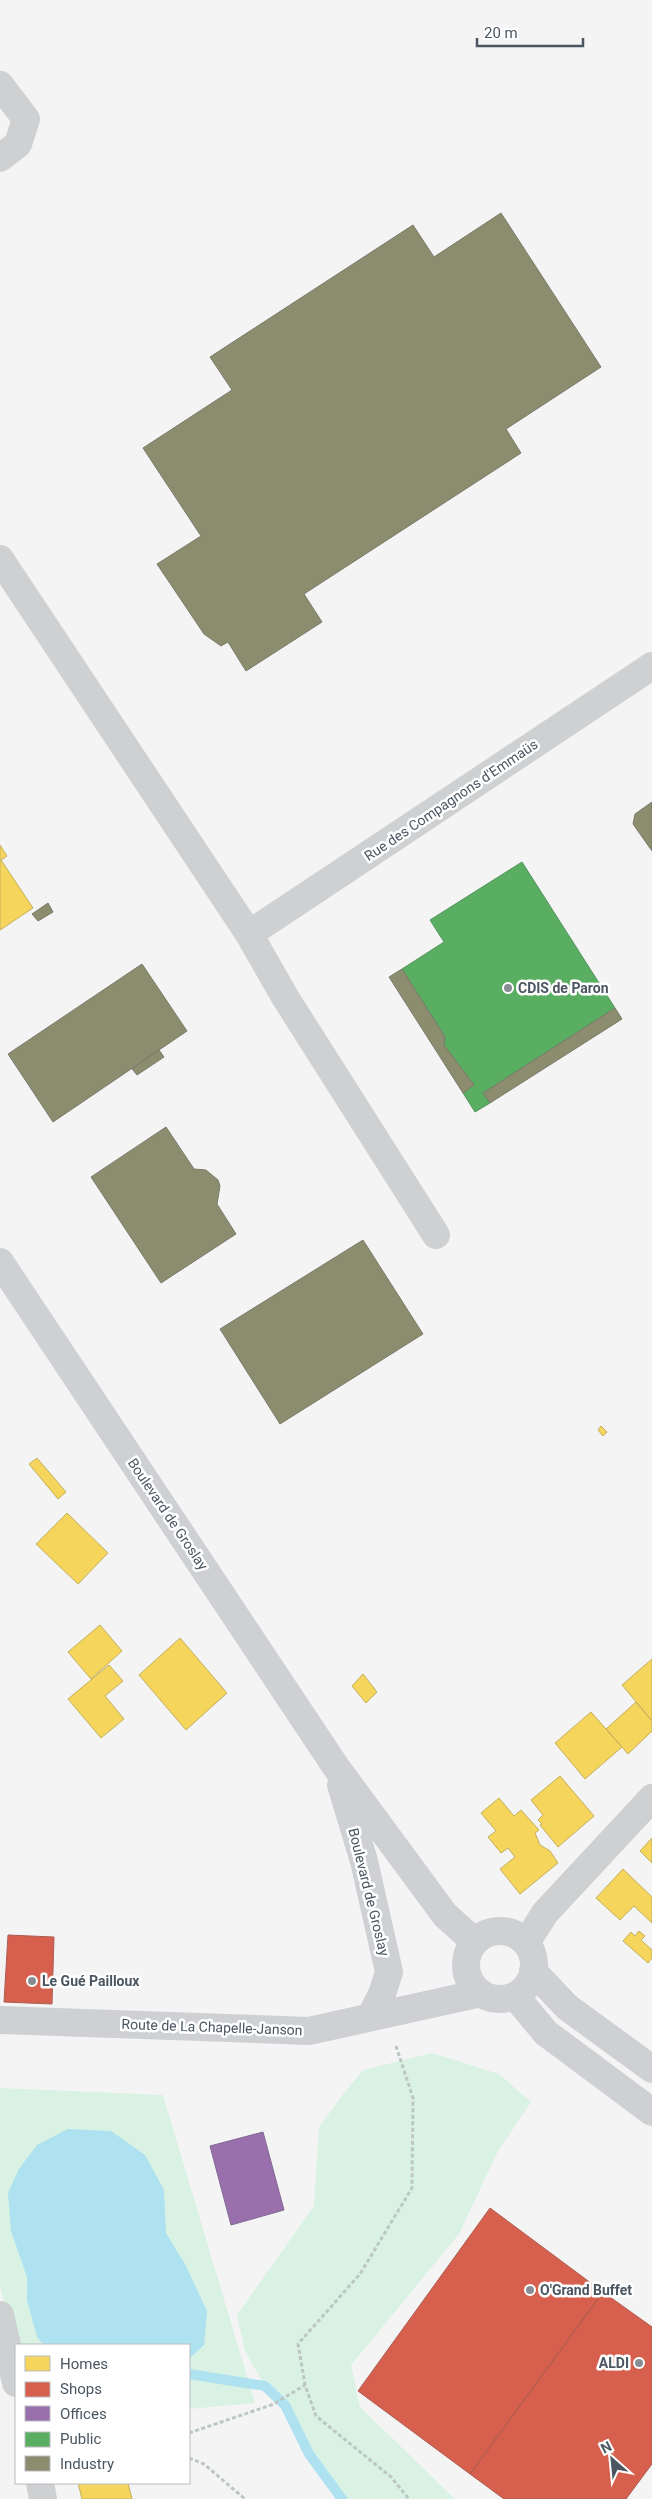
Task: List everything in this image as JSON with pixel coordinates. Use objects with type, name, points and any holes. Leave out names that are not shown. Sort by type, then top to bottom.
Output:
[{"type":"main road","name":"Boulevard de Groslay","points":[[0,1262],[336,1767],[445,1915],[475,1942]]},
{"type":"main road","name":"Boulevard de Groslay","points":[[336,1767],[364,1861],[388,1972],[382,1994],[370,2016]]},
{"type":"main road","points":[[500,1931],[515,1934],[526,1943],[531,1951],[533,1971],[524,1989],[515,1996],[503,1999],[492,1998],[481,1993],[473,1986],[467,1975],[466,1964],[468,1952],[475,1942],[487,1934],[500,1931]]},
{"type":"main road","points":[[533,1971],[568,2007],[652,2069]]},
{"type":"main road","name":"Route de La Chapelle-Janson","points":[[0,2020],[309,2031],[481,1993]]},
{"type":"main road","points":[[515,1996],[546,2033],[652,2112]]},
{"type":"street","points":[[0,85],[26,119],[18,144],[0,158]]},
{"type":"street","points":[[0,559],[249,934],[285,997],[436,1235]]},
{"type":"street","name":"Rue des Compagnons d'Emmaüs","points":[[249,934],[652,666]]},
{"type":"street","points":[[526,1943],[546,1914],[652,1798]]},
{"type":"street","points":[[0,2315],[15,2379]]},
{"type":"street","points":[[40,2484],[44,2499]]},
{"type":"path","points":[[404,2044],[395,2046],[413,2098],[412,2188],[360,2274],[298,2344],[305,2385],[316,2416],[391,2477],[409,2499]]},
{"type":"path","points":[[190,2433],[274,2404],[289,2397],[305,2385]]},
{"type":"path","points":[[190,2458],[204,2464],[245,2499]]},
{"type":"green space","points":[[432,2053],[499,2074],[531,2102],[497,2153],[459,2234],[351,2365],[360,2407],[455,2499],[342,2499],[309,2454],[285,2405],[265,2386],[245,2351],[237,2315],[314,2206],[319,2127],[344,2093],[363,2070]]},
{"type":"green space","points":[[0,2088],[163,2095],[255,2403],[190,2409],[190,2344],[15,2344],[15,2347],[0,2286]]},
{"type":"water","points":[[68,2129],[111,2131],[145,2155],[164,2190],[166,2233],[186,2266],[207,2311],[204,2345],[190,2358],[190,2344],[43,2344],[37,2337],[27,2300],[27,2277],[11,2231],[8,2193],[19,2169],[37,2145]]},
{"type":"building: Homes","points":[[0,845],[7,856],[1,860],[33,908],[0,930]]},
{"type":"building: Homes","points":[[601,1426],[607,1432],[603,1436],[598,1430]]},
{"type":"building: Homes","points":[[37,1458],[66,1492],[58,1499],[29,1464]]},
{"type":"building: Homes","points":[[67,1513],[108,1553],[78,1584],[36,1544]]},
{"type":"building: Homes","points":[[100,1625],[122,1651],[91,1679],[68,1652]]},
{"type":"building: Homes","points":[[180,1638],[227,1693],[186,1730],[139,1675]]},
{"type":"building: Homes","points":[[652,1659],[652,1721],[622,1685]]},
{"type":"building: Homes","points":[[109,1665],[123,1681],[105,1696],[124,1719],[101,1738],[68,1699]]},
{"type":"building: Homes","points":[[363,1674],[377,1692],[366,1703],[352,1686]]},
{"type":"building: Homes","points":[[636,1702],[652,1721],[652,1731],[628,1754],[606,1729]]},
{"type":"building: Homes","points":[[591,1712],[622,1747],[585,1779],[555,1743]]},
{"type":"building: Homes","points":[[560,1776],[594,1816],[558,1847],[540,1825],[542,1824],[538,1820],[543,1815],[531,1800]]},
{"type":"building: Homes","points":[[499,1798],[514,1816],[521,1810],[539,1830],[535,1833],[540,1845],[550,1851],[558,1863],[520,1894],[500,1869],[515,1857],[508,1848],[501,1853],[488,1837],[496,1831],[481,1813]]},
{"type":"building: Homes","points":[[652,1838],[652,1863],[640,1851]]},
{"type":"building: Homes","points":[[623,1869],[652,1897],[652,1923],[634,1906],[620,1920],[596,1898]]},
{"type":"building: Homes","points":[[639,1931],[645,1936],[641,1940],[652,1950],[652,1958],[648,1963],[623,1941],[631,1932],[635,1936]]},
{"type":"building: Homes","points":[[78,2484],[128,2484],[132,2499],[82,2499]]},
{"type":"building: Shops","points":[[8,1935],[54,1937],[52,2004],[4,2002]]},
{"type":"building: Shops","points":[[490,2208],[603,2292],[470,2474],[358,2391]]},
{"type":"building: Shops","points":[[603,2292],[652,2327],[652,2464],[626,2499],[504,2499],[470,2474]]},
{"type":"building: Offices","points":[[263,2132],[284,2210],[231,2225],[210,2146]]},
{"type":"building: Public","name":"CDIS de Paron","points":[[522,862],[615,1008],[483,1093],[490,1103],[475,1112],[463,1093],[474,1085],[444,1045],[445,1037],[402,969],[444,942],[430,920]]},
{"type":"building: Industry","points":[[501,213],[601,367],[506,429],[521,453],[304,594],[322,622],[246,671],[228,642],[221,646],[204,634],[157,564],[201,536],[143,448],[232,390],[210,357],[413,225],[434,257]]},
{"type":"building: Industry","points":[[652,802],[652,851],[633,824],[635,814]]},
{"type":"building: Industry","points":[[48,903],[53,912],[38,921],[32,914]]},
{"type":"building: Industry","points":[[142,964],[187,1031],[53,1122],[8,1054]]},
{"type":"building: Industry","points":[[402,969],[445,1037],[444,1045],[474,1085],[463,1093],[389,977]]},
{"type":"building: Industry","points":[[615,1008],[622,1019],[490,1103],[483,1093]]},
{"type":"building: Industry","points":[[159,1050],[164,1057],[137,1075],[132,1069]]},
{"type":"building: Industry","points":[[166,1127],[194,1169],[206,1170],[218,1180],[220,1186],[217,1204],[236,1234],[161,1283],[91,1177]]},
{"type":"building: Industry","points":[[363,1240],[423,1334],[280,1424],[220,1329]]},
{"type":"waterway","points":[[190,2374],[265,2386],[285,2405],[309,2454],[342,2499]]},
{"type":"place","name":"CDIS de Paron","points":[[508,988]]},
{"type":"place","name":"Le Gué Pailloux","points":[[32,1981]]},
{"type":"place","name":"O'Grand Buffet","points":[[530,2290]]},
{"type":"place","name":"ALDI","points":[[639,2363]]}]
